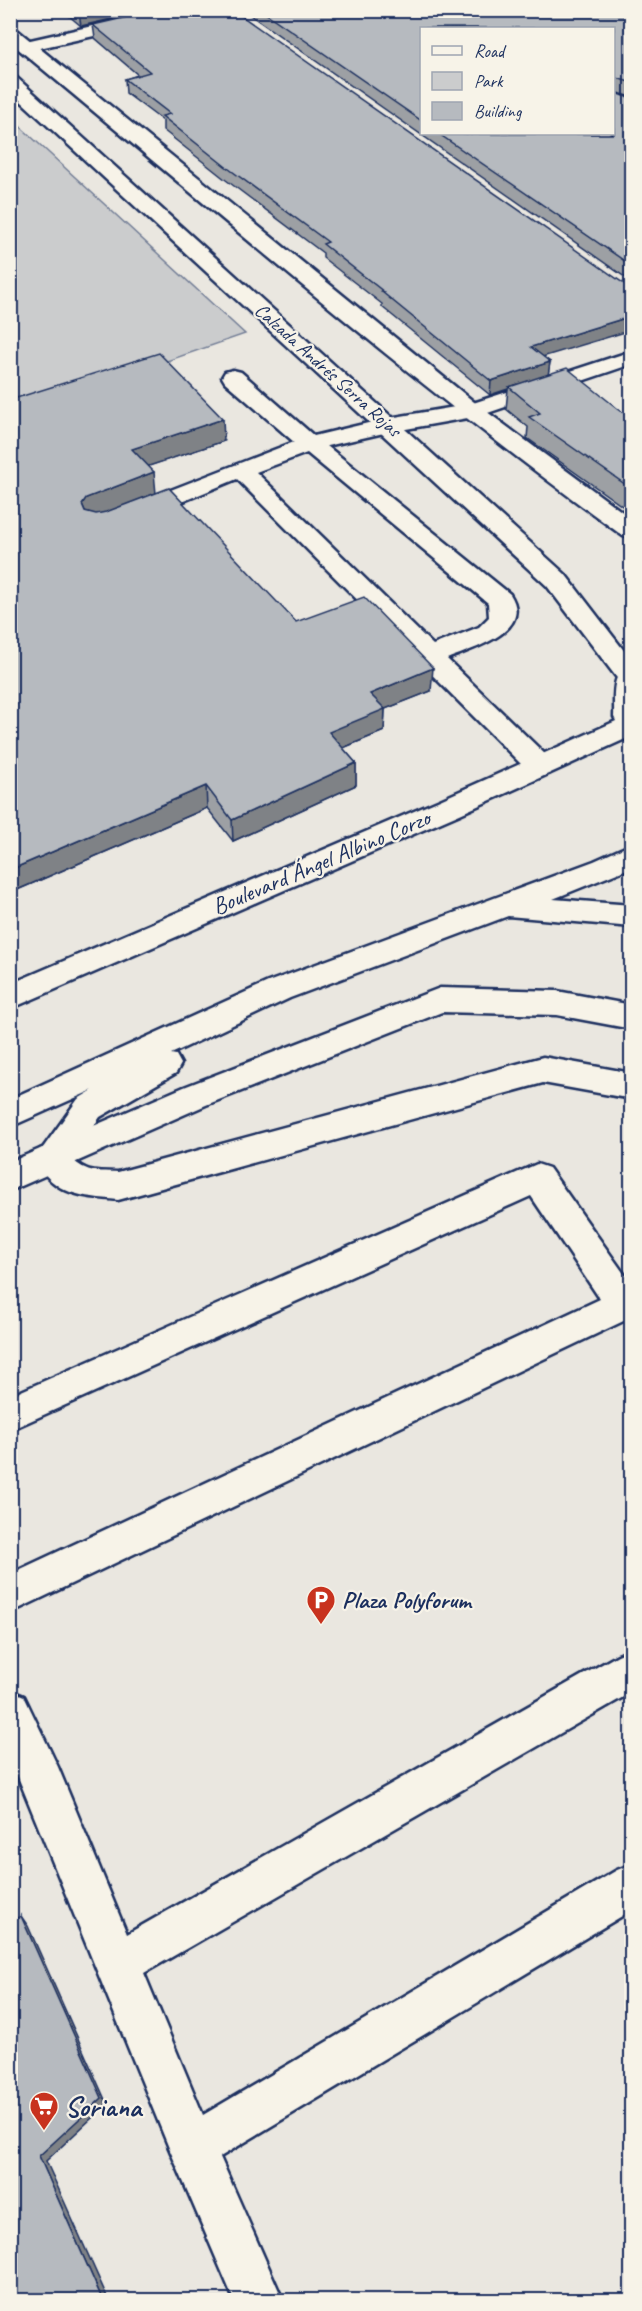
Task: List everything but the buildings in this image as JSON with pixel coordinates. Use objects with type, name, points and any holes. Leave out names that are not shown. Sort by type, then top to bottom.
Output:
[{"type":"main road","points":[[18,39],[189,10]]},
{"type":"main road","points":[[18,39],[471,411],[632,531]]},
{"type":"main road","name":"Calzada Andrés Serra Rojas","points":[[10,81],[556,580],[630,674]]},
{"type":"main road","points":[[121,518],[310,444],[356,430],[471,411],[632,357]]},
{"type":"main road","points":[[233,377],[310,444],[501,600],[502,619],[488,633],[429,656]]},
{"type":"main road","points":[[242,471],[540,766]]},
{"type":"main road","points":[[630,674],[627,717],[631,725]]},
{"type":"main road","name":"Boulevard Ángel Albino Corzo","points":[[10,997],[631,725]]},
{"type":"main road","points":[[10,1114],[279,990],[604,868],[632,854]]},
{"type":"main road","points":[[504,906],[632,916]]},
{"type":"main road","points":[[10,1177],[195,1096],[441,1000],[556,1003],[632,1017]]},
{"type":"main road","points":[[52,1159],[89,1108],[193,1047],[226,1015]]},
{"type":"main road","points":[[52,1159],[77,1182],[118,1186],[543,1070],[632,1086]]},
{"type":"main road","points":[[10,1414],[537,1178],[627,1302],[10,1594]]},
{"type":"main road","points":[[117,1964],[632,1669]]},
{"type":"main road","points":[[10,1710],[43,1782],[231,2241],[259,2301]]},
{"type":"main road","points":[[192,2148],[632,1885]]},
{"type":"green space","points":[[11,118],[245,334],[11,415]]},
{"type":"place","name":"Plaza Polyforum","points":[[321,1626]]},
{"type":"place","name":"Soriana","points":[[44,2132]]}]
